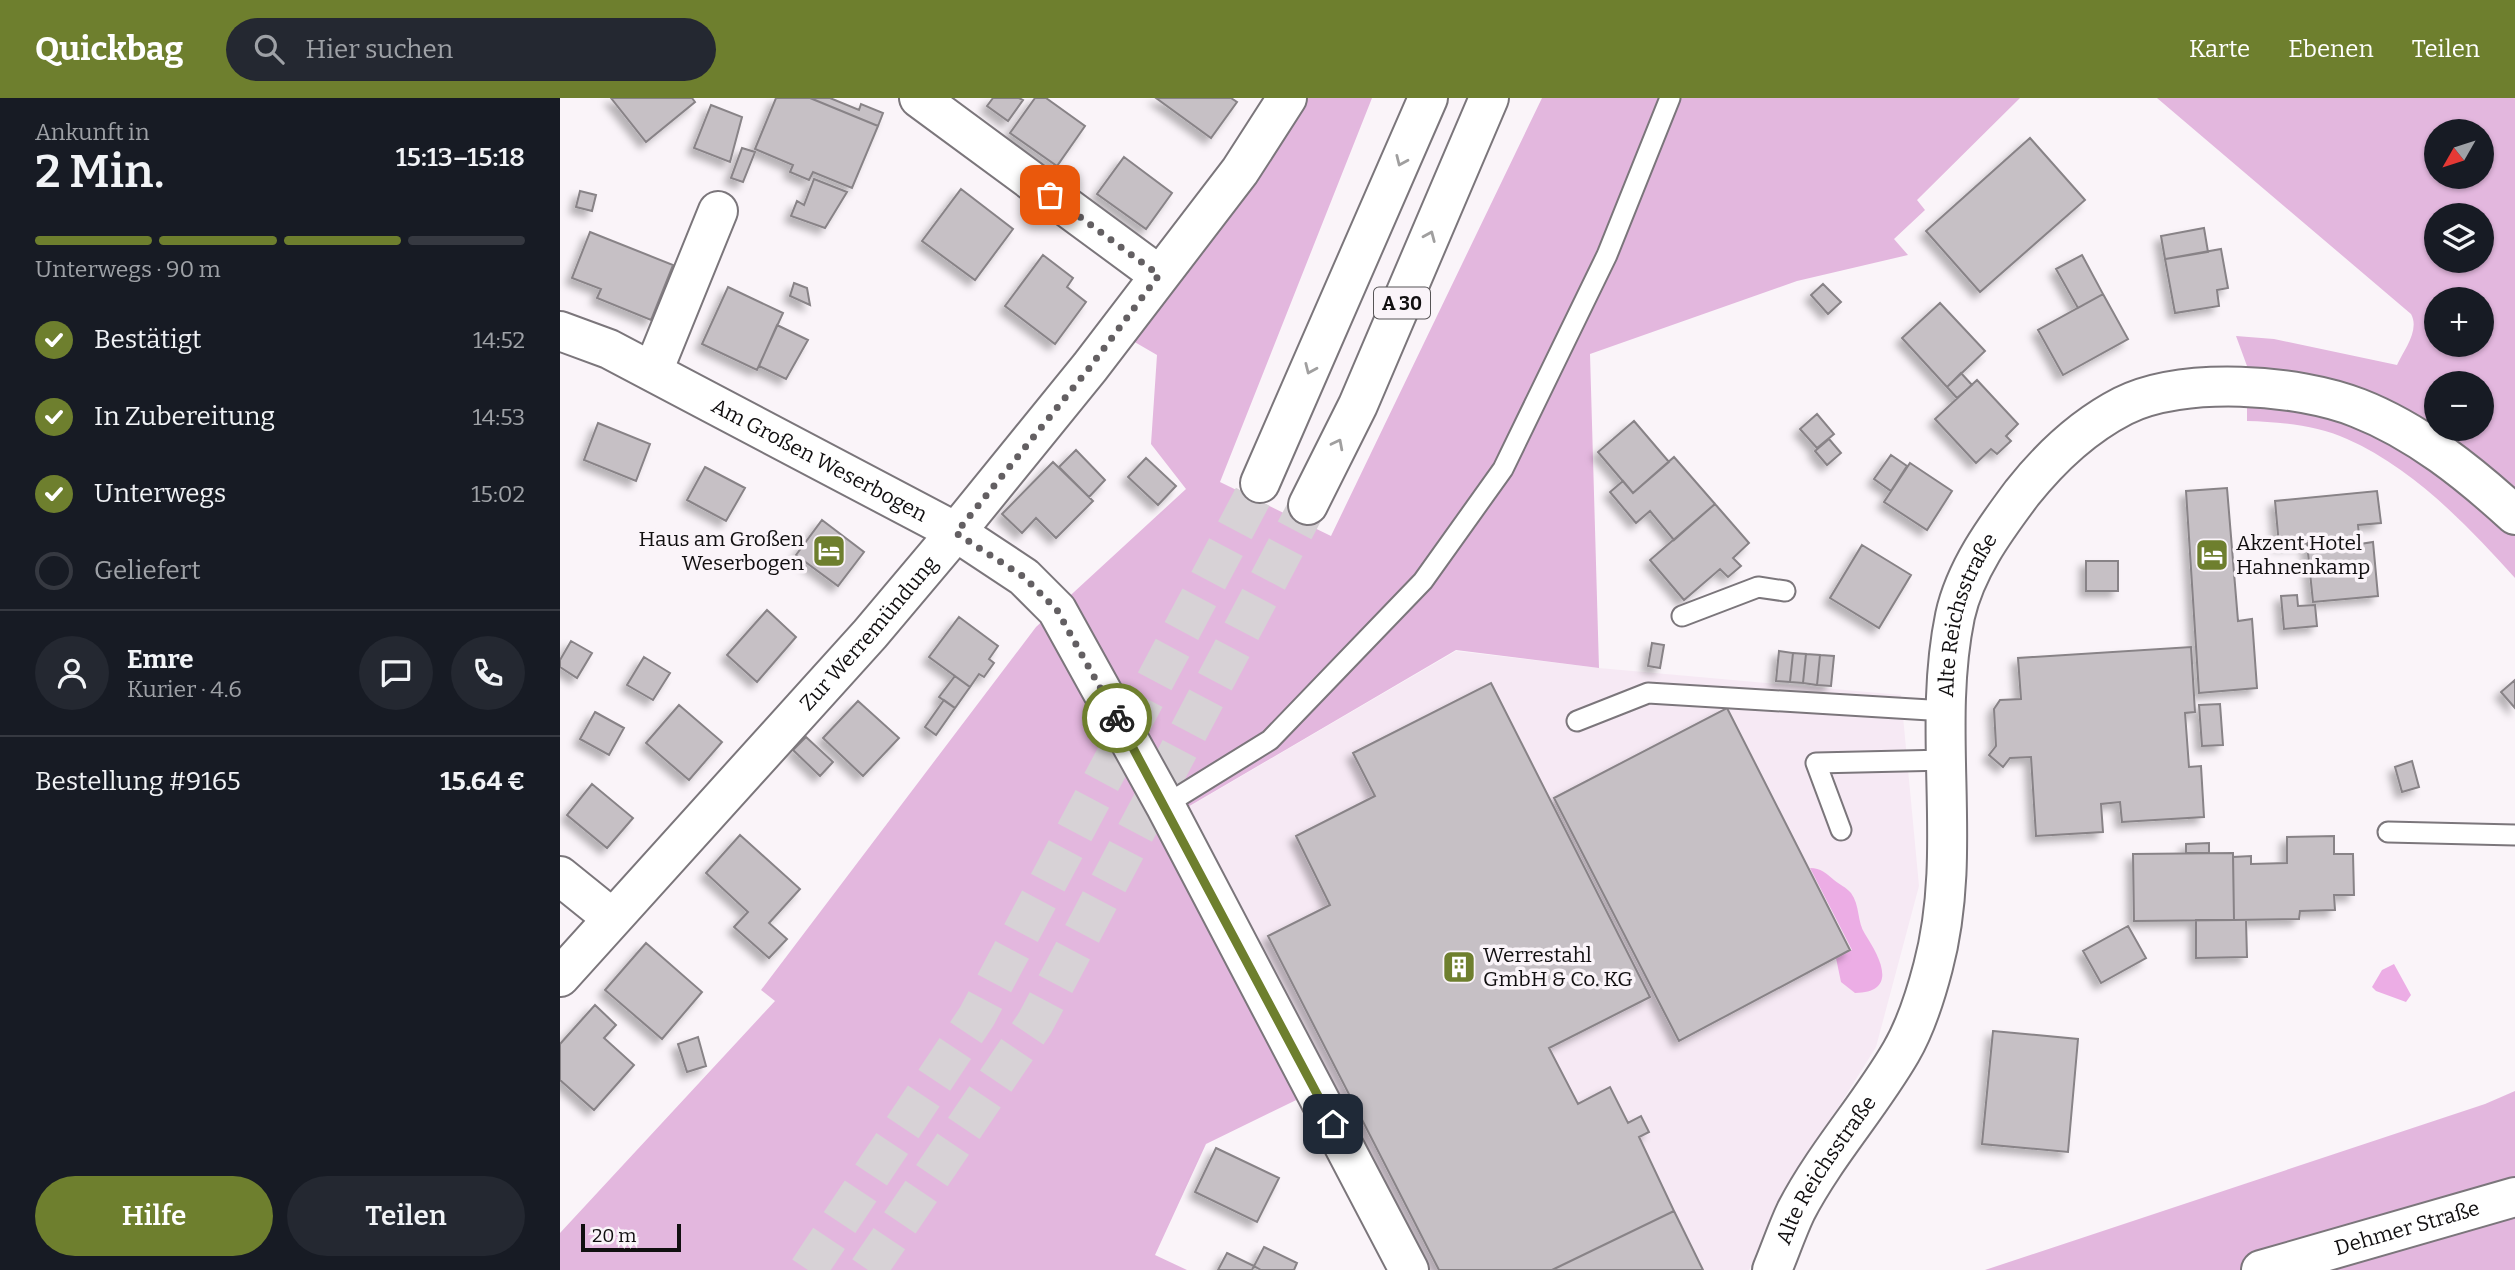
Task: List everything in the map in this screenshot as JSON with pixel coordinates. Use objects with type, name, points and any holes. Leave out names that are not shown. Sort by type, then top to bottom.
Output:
[{"type":"main road","points":[[919,98],[1159,275]]},
{"type":"main road","name":"Zur Werremündung","points":[[560,977],[870,634],[956,533],[1090,367],[1240,171],[1287,98]]},
{"type":"main road","name":"A 30","points":[[1260,483],[1428,98]]},
{"type":"main road","name":"A 30","points":[[1308,505],[1358,405],[1489,98]]},
{"type":"main road","points":[[653,371],[718,211]]},
{"type":"main road","name":"Am Großen Weserbogen","points":[[560,331],[609,349],[653,371],[956,533],[1024,577],[1057,610],[1165,805],[1409,1270]]},
{"type":"main road","name":"Alte Reichsstraße","points":[[1772,1270],[1797,1210],[1903,1049],[1933,970],[1948,880],[1946,682],[1956,614],[1983,551],[2002,520],[2036,475],[2079,435],[2125,405],[2177,391],[2280,388],[2358,408],[2422,442],[2484,487],[2515,515]]},
{"type":"main road","points":[[560,876],[612,918]]},
{"type":"main road","name":"Dehmer Straße","points":[[2261,1270],[2515,1197]]},
{"type":"lane","points":[[1165,805],[1270,740],[1431,570],[1503,469],[1607,255],[1670,98]]},
{"type":"lane","points":[[1682,616],[1758,587],[1785,591]]},
{"type":"lane","points":[[1577,721],[1648,693],[1946,711]]},
{"type":"lane","points":[[1841,830],[1816,763],[1947,760]]},
{"type":"lane","points":[[2388,832],[2515,835]]},
{"type":"shaded area","points":[[1304,98],[1372,98],[1220,482],[1331,536],[1542,98],[2020,98],[1917,200],[1925,210],[1894,239],[1908,255],[1797,281],[1590,354],[1599,668],[1456,650],[1181,811],[1321,1088],[1206,1144],[1155,1255],[1187,1270],[560,1270],[560,1233],[775,1001],[761,990],[1036,627],[1186,489],[1151,444],[1157,355],[1126,337]]},
{"type":"shaded area","points":[[2157,98],[2515,98],[2515,578],[2438,500],[2417,482],[2371,451],[2335,434],[2311,427],[2247,421],[2247,366],[2236,336],[2274,339],[2397,365],[2412,333],[2411,314]]},
{"type":"shaded area","points":[[1456,651],[1599,668],[1901,695],[1919,886],[1876,1047],[1778,1204],[1749,1270],[1415,1270],[1180,812]]},
{"type":"shaded area","points":[[1810,868],[1826,873],[1854,898],[1862,929],[1876,952],[1882,971],[1882,980],[1869,991],[1855,993],[1841,982],[1836,958],[1852,950]]},
{"type":"shaded area","points":[[2394,964],[2411,995],[2406,1002],[2372,987],[2382,970]]},
{"type":"shaded area","points":[[2515,1091],[2515,1270],[1985,1270],[2485,1104]]},
{"type":"building","points":[[611,98],[692,98],[695,102],[646,142]]},
{"type":"building","points":[[776,98],[810,98],[878,126],[852,188],[813,172],[809,180],[790,172],[793,165],[755,149]]},
{"type":"building","points":[[810,98],[830,98],[859,110],[861,104],[883,113],[878,126]]},
{"type":"building","points":[[993,98],[1023,100],[1008,121],[987,106]]},
{"type":"building","points":[[1035,98],[1046,98],[1085,126],[1057,166],[1010,133]]},
{"type":"building","points":[[1156,98],[1231,98],[1237,102],[1211,138]]},
{"type":"building","points":[[711,105],[742,117],[730,162],[694,148]]},
{"type":"building","points":[[2030,138],[2085,200],[1980,292],[1926,231]]},
{"type":"building","points":[[742,148],[755,152],[743,182],[731,178]]},
{"type":"building","points":[[1124,157],[1172,193],[1146,229],[1097,194]]},
{"type":"building","points":[[814,179],[847,192],[825,228],[791,216],[797,201],[804,205]]},
{"type":"building","points":[[961,189],[1013,229],[975,280],[922,241]]},
{"type":"building","points":[[580,191],[596,195],[592,211],[576,207]]},
{"type":"building","points":[[2204,228],[2208,252],[2165,259],[2161,236]]},
{"type":"building","points":[[590,232],[673,265],[651,320],[597,298],[601,289],[572,278]]},
{"type":"building","points":[[2221,249],[2228,288],[2217,290],[2219,306],[2175,313],[2165,259]]},
{"type":"building","points":[[1043,255],[1073,278],[1067,287],[1086,302],[1055,344],[1005,306]]},
{"type":"building","points":[[2082,255],[2103,294],[2078,308],[2056,269]]},
{"type":"building","points":[[794,283],[807,288],[810,305],[790,296]]},
{"type":"building","points":[[1823,284],[1841,302],[1828,314],[1811,295]]},
{"type":"building","points":[[728,287],[783,313],[757,370],[702,344]]},
{"type":"building","points":[[2103,294],[2128,339],[2063,375],[2038,330]]},
{"type":"building","points":[[1940,303],[1985,351],[1947,387],[1902,338]]},
{"type":"building","points":[[777,325],[808,340],[786,379],[759,366]]},
{"type":"building","points":[[1961,373],[1972,385],[1957,398],[1947,387]]},
{"type":"building","points":[[1977,380],[2018,424],[2006,436],[2011,441],[1997,454],[1991,449],[1976,463],[1935,419]]},
{"type":"building","points":[[1817,414],[1834,434],[1817,448],[1800,429]]},
{"type":"building","points":[[1634,421],[1669,462],[1633,493],[1598,452]]},
{"type":"building","points":[[598,423],[650,444],[636,481],[584,460]]},
{"type":"building","points":[[1829,439],[1841,453],[1827,465],[1815,451]]},
{"type":"building","points":[[1076,450],[1105,480],[1089,497],[1059,467]]},
{"type":"building","points":[[1891,455],[1907,466],[1891,491],[1874,479]]},
{"type":"building","points":[[1674,457],[1715,504],[1674,540],[1650,511],[1636,523],[1610,492],[1623,481],[1633,493]]},
{"type":"building","points":[[1146,458],[1176,486],[1158,505],[1128,477]]},
{"type":"building","points":[[1053,462],[1093,501],[1056,538],[1036,518],[1022,533],[1002,514]]},
{"type":"building","points":[[1910,463],[1952,491],[1927,530],[1884,502]]},
{"type":"building","points":[[705,467],[745,488],[726,521],[687,500]]},
{"type":"building","name":"Akzent Hotel Hahnenkamp","points":[[2227,488],[2238,621],[2252,619],[2257,688],[2199,693],[2186,491]]},
{"type":"building","points":[[2377,491],[2381,523],[2358,525],[2360,544],[2373,542],[2378,596],[2313,602],[2307,543],[2279,545],[2275,501]]},
{"type":"building","points":[[1715,504],[1749,543],[1733,558],[1741,566],[1728,577],[1720,569],[1684,600],[1650,560]]},
{"type":"building","points":[[822,520],[864,552],[838,586],[796,555]]},
{"type":"building","points":[[1862,545],[1911,575],[1879,628],[1830,598]]},
{"type":"building","points":[[2086,561],[2118,561],[2118,591],[2086,591]]},
{"type":"building","points":[[2297,595],[2298,606],[2315,605],[2317,626],[2284,629],[2281,596]]},
{"type":"building","points":[[767,610],[796,637],[757,682],[727,655]]},
{"type":"building","points":[[959,617],[998,646],[989,659],[994,663],[984,677],[979,674],[970,687],[929,657]]},
{"type":"building","points":[[571,641],[592,653],[577,678],[560,667],[560,660]]},
{"type":"building","points":[[1652,643],[1664,645],[1660,668],[1648,666]]},
{"type":"building","points":[[2191,647],[2195,712],[2185,713],[2189,767],[2201,766],[2204,817],[2122,822],[2120,802],[2101,804],[2103,832],[2036,836],[2031,757],[2010,758],[2003,767],[1989,755],[1996,746],[1994,709],[2000,700],[2021,699],[2018,658]]},
{"type":"building","points":[[1779,651],[1793,653],[1790,682],[1776,681]]},
{"type":"building","points":[[1793,653],[1806,654],[1803,683],[1790,682]]},
{"type":"building","points":[[1806,654],[1820,655],[1817,685],[1803,683]]},
{"type":"building","points":[[1820,655],[1834,656],[1831,686],[1817,685]]},
{"type":"building","points":[[644,657],[670,673],[653,700],[627,685]]},
{"type":"building","points":[[955,676],[970,687],[955,708],[939,697]]},
{"type":"building","points":[[2515,680],[2515,708],[2501,692]]},
{"type":"building","name":"Werrestahl GmbH & Co. KG","points":[[1491,683],[1650,997],[1549,1048],[1578,1104],[1610,1087],[1628,1123],[1641,1116],[1649,1132],[1639,1137],[1674,1211],[1552,1270],[1439,1270],[1268,936],[1330,905],[1296,836],[1375,796],[1353,753]]},
{"type":"building","points":[[944,700],[955,708],[936,735],[925,727]]},
{"type":"building","points":[[858,701],[899,738],[863,776],[823,738]]},
{"type":"building","points":[[2220,704],[2223,745],[2202,746],[2199,705]]},
{"type":"building","points":[[679,705],[722,742],[689,780],[646,743]]},
{"type":"building","points":[[1727,708],[1850,950],[1679,1041],[1554,798]]},
{"type":"building","points":[[595,712],[624,728],[609,755],[580,739]]},
{"type":"building","points":[[806,737],[833,762],[820,776],[793,750]]},
{"type":"building","points":[[2412,761],[2419,787],[2402,792],[2395,767]]},
{"type":"building","points":[[592,784],[633,818],[607,848],[567,815]]},
{"type":"building","points":[[740,835],[800,889],[769,923],[787,939],[769,958],[734,927],[748,912],[706,873]]},
{"type":"building","points":[[2334,836],[2334,854],[2353,854],[2354,895],[2334,895],[2335,910],[2300,911],[2299,919],[2234,920],[2233,857],[2251,856],[2251,864],[2287,863],[2287,837]]},
{"type":"building","points":[[2209,843],[2209,853],[2186,853],[2186,844]]},
{"type":"building","points":[[2233,853],[2234,920],[2134,921],[2133,854]]},
{"type":"building","points":[[2196,920],[2246,920],[2247,957],[2196,958]]},
{"type":"building","points":[[2128,926],[2146,958],[2101,983],[2083,951]]},
{"type":"building","points":[[646,943],[702,992],[662,1039],[605,990]]},
{"type":"building","points":[[595,1005],[616,1025],[604,1038],[634,1065],[594,1110],[560,1080],[560,1044]]},
{"type":"building","points":[[1993,1031],[2078,1039],[2068,1152],[1982,1144]]},
{"type":"building","points":[[698,1037],[706,1066],[687,1072],[678,1044]]},
{"type":"building","points":[[1216,1148],[1279,1178],[1257,1222],[1195,1192]]},
{"type":"building","points":[[1674,1211],[1703,1270],[1552,1270]]},
{"type":"building","points":[[1264,1247],[1297,1263],[1294,1270],[1261,1270],[1254,1266]]},
{"type":"building","points":[[1227,1253],[1254,1266],[1252,1270],[1218,1270]]},
{"type":"tunnel","points":[[808,1270],[977,1016],[1260,483]]},
{"type":"tunnel","points":[[868,1270],[1035,1023],[1308,505]]},
{"type":"way so far","points":[[1050,195],[1159,275],[1090,367],[956,533],[1024,577],[1057,610],[1117,718]]},
{"type":"place","name":"Haus am Großen Weserbogen","points":[[829,551]]},
{"type":"place","name":"Akzent Hotel Hahnenkamp","points":[[2212,555]]},
{"type":"place","name":"Werrestahl GmbH & Co. KG","points":[[1459,967]]},
{"type":"route","points":[[1117,718],[1333,1124]]}]
